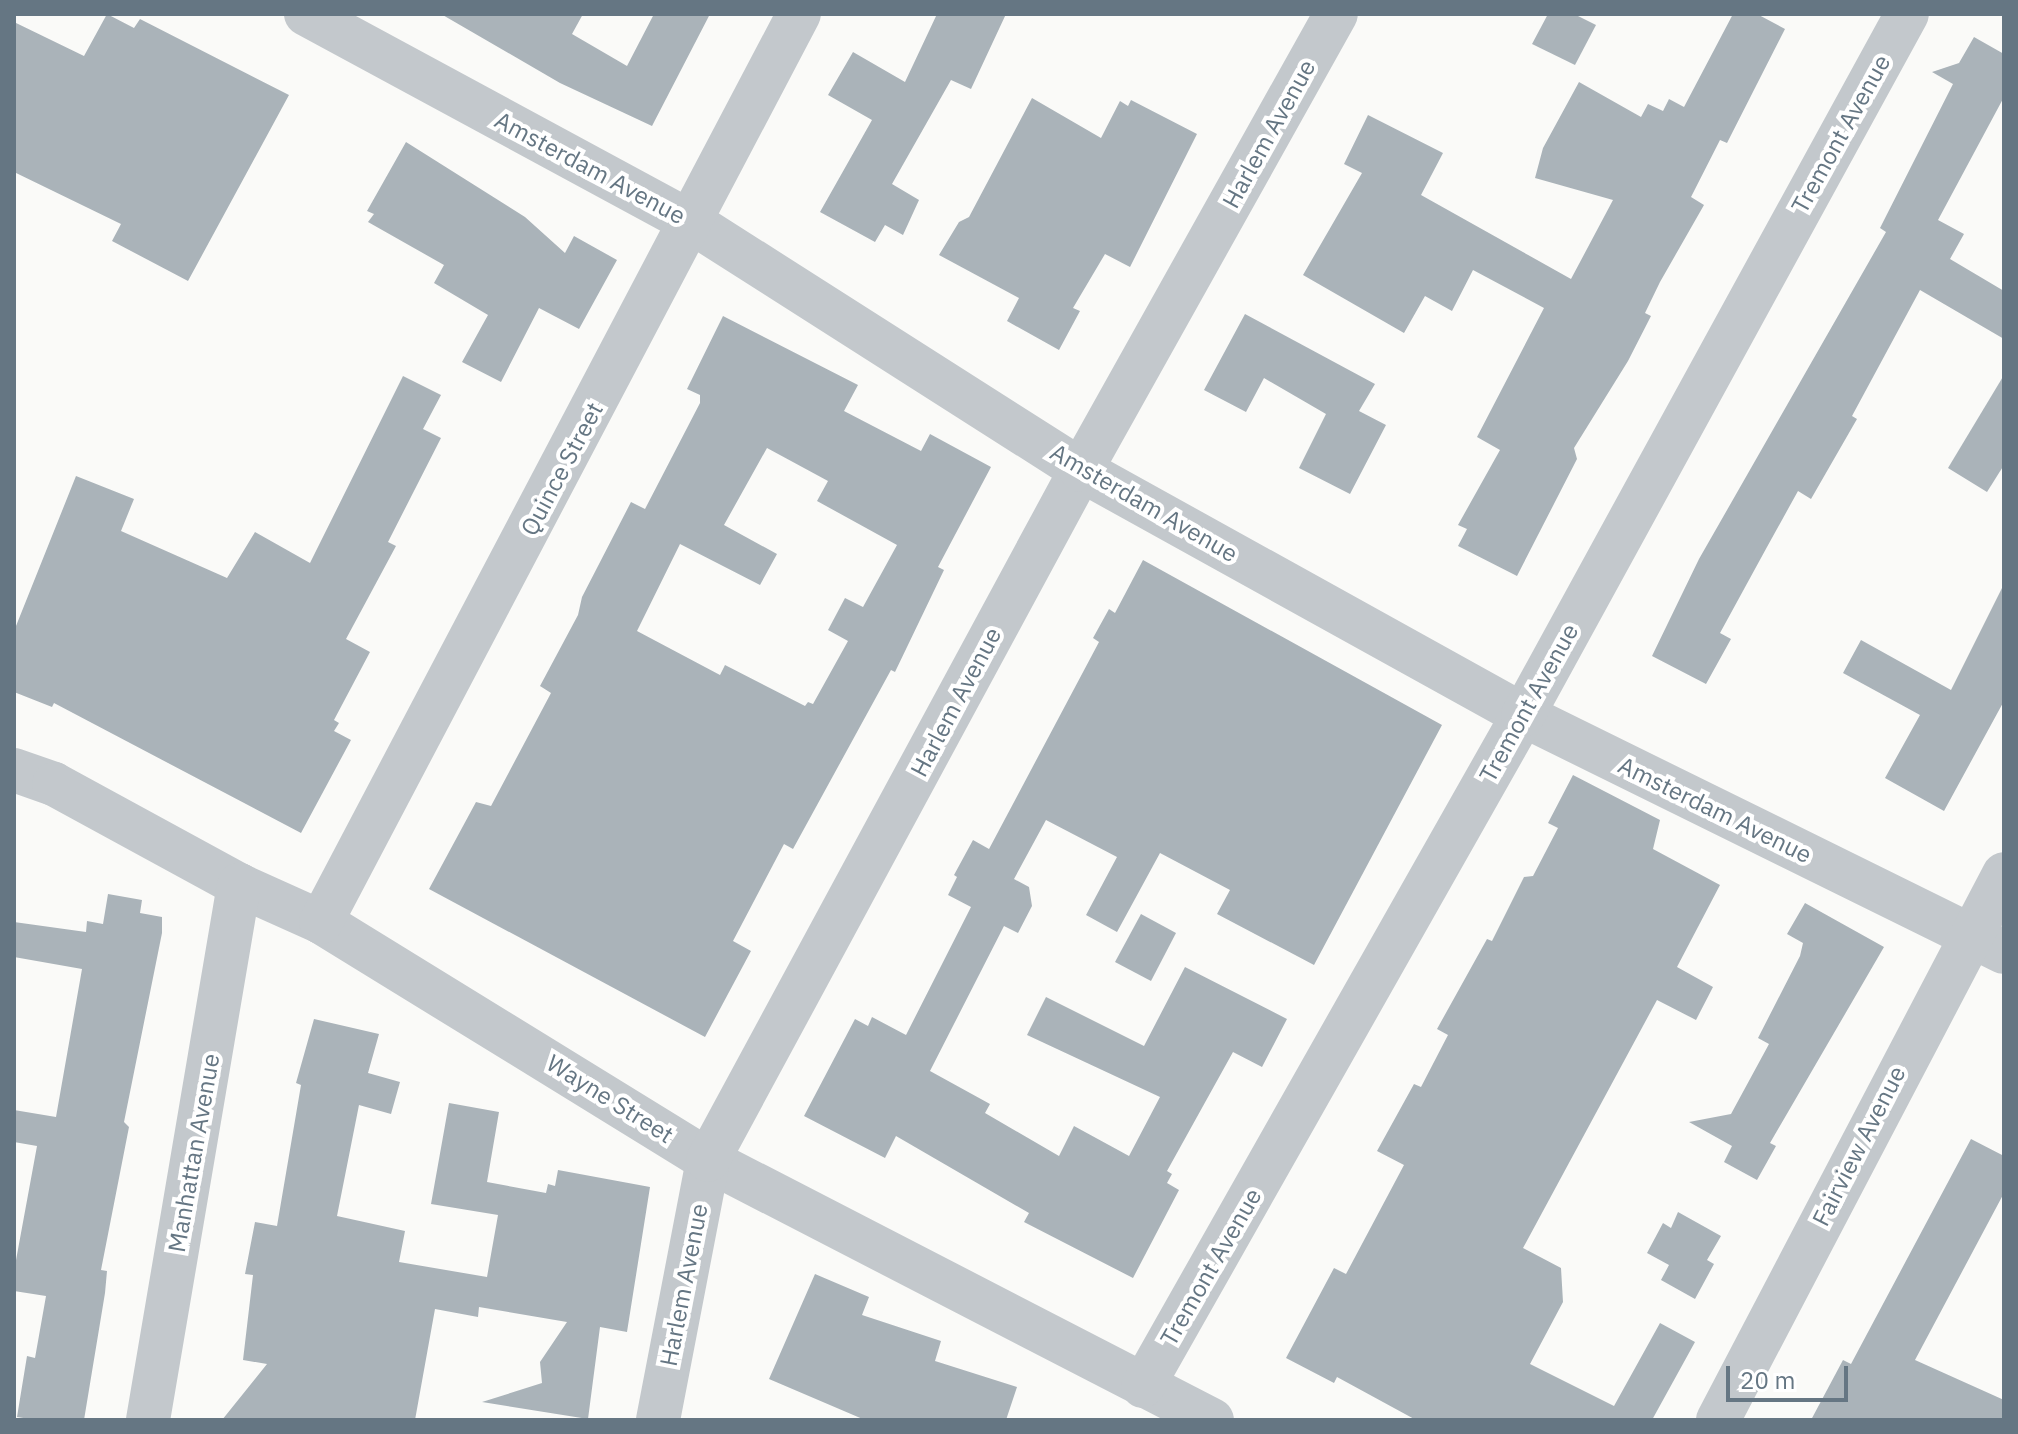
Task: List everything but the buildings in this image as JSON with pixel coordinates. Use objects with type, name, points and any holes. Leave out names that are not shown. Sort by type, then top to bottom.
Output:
[{"type":"street","name":"Amsterdam Avenue","points":[[306,14],[693,223],[1081,470],[1523,715],[1986,944]]},
{"type":"street","name":"Quince Street","points":[[321,922],[693,223],[799,14]]},
{"type":"street","name":"Harlem Avenue","points":[[658,1420],[708,1160],[1081,470],[1336,14]]},
{"type":"street","name":"Tremont Avenue","points":[[1143,1386],[1523,715],[1907,14]]},
{"type":"street","name":"Wayne Street","points":[[14,770],[54,784],[239,885],[321,922],[708,1160],[1212,1420]]},
{"type":"street","name":"Fairview Avenue","points":[[1718,1420],[1986,944],[2004,874]]},
{"type":"street","name":"Manhattan Avenue","points":[[148,1420],[239,885]]}]
